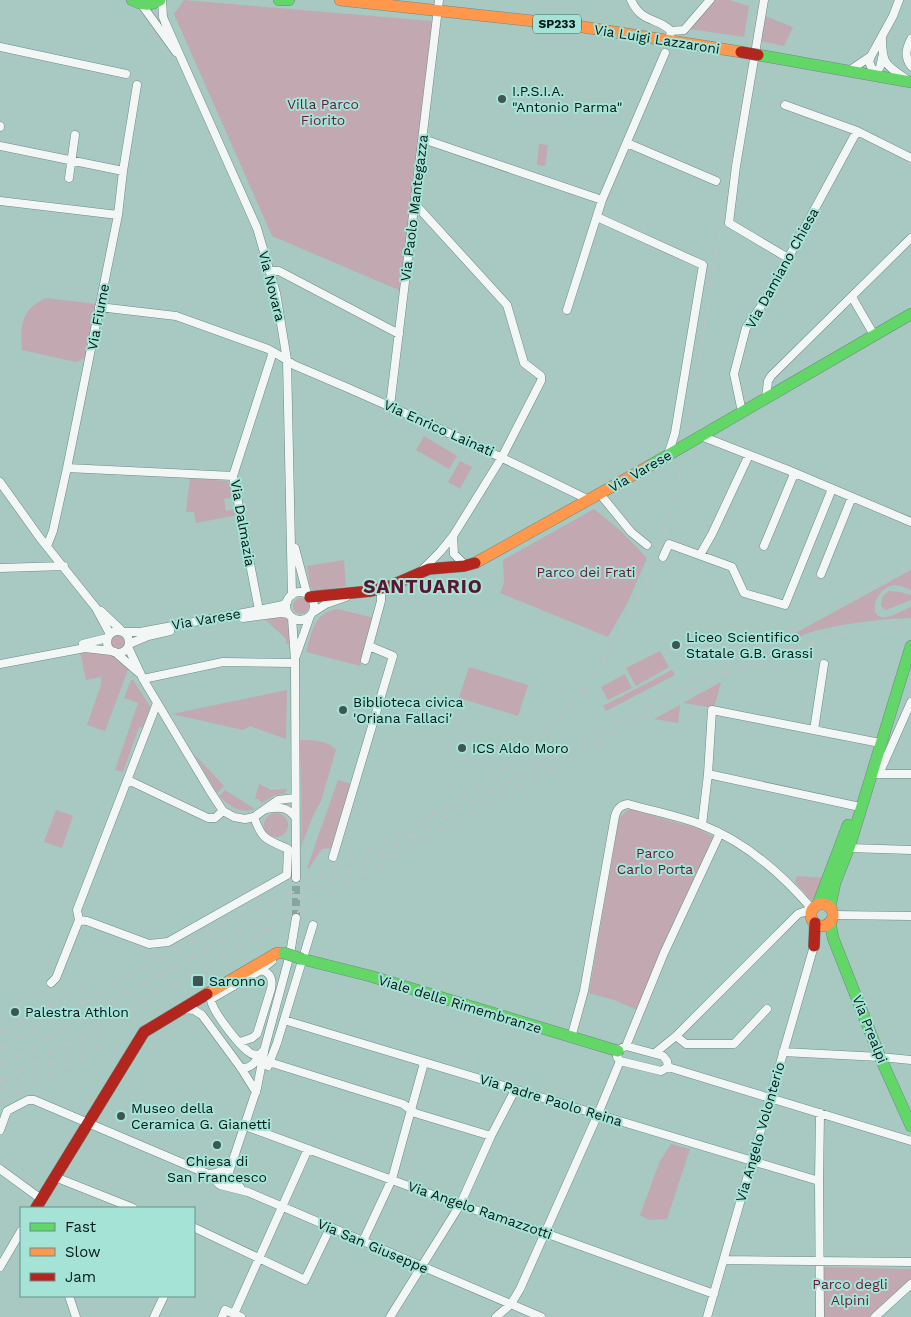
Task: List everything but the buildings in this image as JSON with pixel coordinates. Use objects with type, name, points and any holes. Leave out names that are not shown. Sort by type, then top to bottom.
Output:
[{"type":"street","points":[[135,1],[150,5],[161,0]]},
{"type":"street","name":"Via Novara","points":[[161,0],[163,17],[257,228],[271,271],[281,318],[286,360],[292,534],[292,595]]},
{"type":"street","points":[[279,0],[289,0]]},
{"type":"street","name":"Via Luigi Lazzaroni","points":[[340,0],[372,4],[439,5],[741,52],[910,82]]},
{"type":"street","name":"Via Luigi Lazzaroni","points":[[361,0],[372,4]]},
{"type":"street","points":[[631,0],[641,14],[668,28],[670,34],[684,30],[710,0]]},
{"type":"street","points":[[764,0],[736,166],[729,223],[788,258]]},
{"type":"street","points":[[875,75],[869,62],[871,56],[900,0]]},
{"type":"street","name":"Via Novara","points":[[135,1],[180,56]]},
{"type":"street","name":"Via Paolo Mantegazza","points":[[390,406],[439,5]]},
{"type":"street","points":[[875,75],[880,67],[882,58],[882,37]]},
{"type":"street","points":[[911,39],[906,49],[906,58],[911,65]]},
{"type":"street","points":[[0,47],[126,74]]},
{"type":"street","points":[[567,310],[602,200],[665,53]]},
{"type":"street","points":[[849,70],[871,56]]},
{"type":"street","points":[[882,58],[890,68],[910,82]]},
{"type":"street","name":"Via Fiume","points":[[47,546],[54,528],[67,468],[118,215],[137,86]]},
{"type":"street","points":[[785,105],[857,131],[911,158]]},
{"type":"street","name":"Via Damiano Chiesa","points":[[742,412],[734,374],[746,328],[766,299],[857,131]]},
{"type":"street","points":[[69,178],[75,135]]},
{"type":"street","points":[[423,139],[602,200]]},
{"type":"street","points":[[627,143],[716,180]]},
{"type":"street","points":[[0,146],[123,171]]},
{"type":"street","points":[[0,201],[118,215]]},
{"type":"street","points":[[415,204],[507,305],[524,363],[541,376],[541,381],[502,457],[453,536],[421,571]]},
{"type":"street","points":[[597,217],[703,265],[675,433],[668,455]]},
{"type":"street","points":[[766,398],[768,381],[771,376],[911,238]]},
{"type":"street","points":[[271,271],[279,271],[399,334]]},
{"type":"street","points":[[852,296],[874,335]]},
{"type":"street","name":"Via Enrico Lainati","points":[[100,307],[176,316],[273,352],[294,365],[502,457],[589,500]]},
{"type":"street","name":"Via Varese","points":[[311,615],[326,604],[357,593],[395,584],[421,571],[438,567],[466,566],[479,561],[600,494],[911,314]]},
{"type":"street","name":"Via Dalmazia","points":[[259,610],[233,476],[273,352]]},
{"type":"street","points":[[718,426],[719,442]]},
{"type":"street","points":[[701,436],[911,522]]},
{"type":"street","points":[[700,555],[712,534],[749,455]]},
{"type":"street","points":[[67,468],[233,476]]},
{"type":"street","points":[[764,546],[794,474]]},
{"type":"street","points":[[0,482],[96,608],[129,637],[129,646],[143,678],[210,791],[224,811],[238,819],[254,817],[278,800],[295,798]]},
{"type":"street","points":[[663,557],[669,544],[732,567],[744,593],[785,605],[832,489]]},
{"type":"street","points":[[600,494],[631,532],[647,545]]},
{"type":"street","points":[[821,574],[852,497]]},
{"type":"street","name":"Via Novara","points":[[292,534],[308,596]]},
{"type":"street","points":[[453,536],[454,554],[466,566]]},
{"type":"street","points":[[0,568],[64,566]]},
{"type":"street","points":[[365,660],[381,601],[381,588]]},
{"type":"street","points":[[295,661],[314,606],[308,596],[300,592],[292,595],[287,602],[295,661],[296,878]]},
{"type":"street","name":"Via Varese","points":[[308,596],[357,593]]},
{"type":"street","name":"Via Varese","points":[[123,631],[137,632],[259,610],[282,605],[287,602]]},
{"type":"street","points":[[96,608],[109,636],[107,645],[143,678]]},
{"type":"street","name":"Via Varese","points":[[129,646],[154,634],[206,623],[267,614],[290,616]]},
{"type":"street","points":[[290,616],[299,620],[311,615]]},
{"type":"street","points":[[0,659],[96,642],[117,630],[123,631]]},
{"type":"street","points":[[0,664],[85,648],[122,652],[129,646]]},
{"type":"street","points":[[333,856],[393,656],[369,646]]},
{"type":"street","name":"Via Angelo Volonterio","points":[[822,918],[824,891],[858,806],[872,778],[880,742],[911,646]]},
{"type":"street","points":[[143,678],[224,662],[295,661]]},
{"type":"street","points":[[814,730],[824,664]]},
{"type":"street","points":[[872,778],[911,702]]},
{"type":"street","points":[[51,983],[56,978],[79,920],[77,910],[157,703]]},
{"type":"street","points":[[702,825],[708,774],[712,710],[880,742]]},
{"type":"street","points":[[708,774],[858,806]]},
{"type":"street","points":[[872,778],[911,774]]},
{"type":"street","points":[[128,780],[208,818],[214,818],[224,811]]},
{"type":"street","points":[[571,1038],[584,991],[615,816],[620,807],[628,804],[702,825],[720,834],[748,850],[772,868],[822,918]]},
{"type":"street","name":"Via Angelo Volonterio","points":[[707,1317],[822,918],[849,848],[858,806]]},
{"type":"street","points":[[264,809],[283,808],[290,811],[295,817]]},
{"type":"street","points":[[79,920],[87,921],[149,944],[168,942],[287,875],[288,849],[268,840],[260,833],[254,817]]},
{"type":"street","points":[[496,1317],[511,1304],[520,1290],[598,1114],[621,1053],[664,953],[720,834]]},
{"type":"street","points":[[849,848],[911,850]]},
{"type":"street","points":[[655,1053],[676,1036],[798,914],[806,911],[822,918],[911,916]]},
{"type":"street","points":[[257,1090],[265,1047],[290,954],[296,918]]},
{"type":"street","name":"Via Prealpi","points":[[822,918],[911,1126]]},
{"type":"street","points":[[248,1192],[229,1178],[229,1172],[257,1090],[275,1051],[313,925]]},
{"type":"street","points":[[0,1169],[38,1204],[144,1032],[277,953],[284,953]]},
{"type":"street","points":[[260,1055],[251,1054],[240,1042],[214,1009],[211,1000],[261,970],[284,953]]},
{"type":"street","name":"Viale delle Rimembranze","points":[[284,953],[370,976],[621,1053]]},
{"type":"street","points":[[240,1042],[257,1034],[271,989],[271,976],[261,970]]},
{"type":"street","points":[[181,1009],[194,1010],[202,1015],[257,1090]]},
{"type":"street","points":[[676,1036],[686,1044],[734,1044],[767,1009]]},
{"type":"street","name":"Via Padre Paolo Reina","points":[[284,1020],[819,1181]]},
{"type":"street","points":[[241,1068],[253,1065],[265,1047]]},
{"type":"street","points":[[783,1052],[911,1060]]},
{"type":"street","points":[[621,1053],[655,1053],[663,1056],[667,1061],[668,1067]]},
{"type":"street","points":[[621,1053],[661,1071],[668,1067],[911,1141]]},
{"type":"street","points":[[269,1062],[404,1104],[411,1111],[491,1136]]},
{"type":"street","points":[[363,1241],[392,1179],[424,1063]]},
{"type":"street","points":[[390,1317],[460,1205],[491,1136],[515,1090]]},
{"type":"street","name":"Via San Giuseppe","points":[[0,1130],[7,1111],[28,1100],[34,1100],[208,1174],[220,1185],[248,1192],[541,1317]]},
{"type":"street","points":[[820,1112],[820,1317]]},
{"type":"street","name":"Via Angelo Ramazzotti","points":[[245,1126],[460,1205],[546,1233],[714,1294]]},
{"type":"street","points":[[222,1317],[225,1310],[237,1316],[260,1258],[308,1149]]},
{"type":"street","points":[[208,1174],[222,1172],[235,1156]]},
{"type":"street","points":[[55,1177],[130,1207]]},
{"type":"street","points":[[195,1228],[305,1280],[330,1228]]},
{"type":"street","points":[[0,1268],[20,1235]]},
{"type":"street","points":[[724,1260],[911,1262]]},
{"type":"street","points":[[875,1317],[911,1284]]},
{"type":"street","points":[[69,1297],[76,1317]]},
{"type":"street","points":[[154,1317],[164,1297]]},
{"type":"green space","name":"Villa Parco Fiorito","points":[[184,0],[432,21],[401,291],[272,236],[174,14]]},
{"type":"green space","points":[[713,0],[729,0],[749,6],[744,37],[689,29]]},
{"type":"green space","points":[[765,16],[793,27],[784,46],[761,41]]},
{"type":"green space","points":[[539,144],[548,145],[545,166],[537,165]]},
{"type":"green space","points":[[46,298],[96,304],[85,358],[76,362],[22,350],[21,333],[24,319],[31,307]]},
{"type":"green space","points":[[424,436],[457,456],[449,469],[416,450]]},
{"type":"green space","points":[[460,461],[472,467],[460,489],[448,482]]},
{"type":"green space","points":[[190,478],[227,481],[231,486],[234,497],[224,499],[226,511],[236,509],[238,515],[196,523],[194,512],[186,512]]},
{"type":"green space","name":"Parco dei Frati","points":[[594,509],[621,531],[647,558],[628,602],[608,637],[500,593],[504,583],[503,560]]},
{"type":"green space","points":[[344,560],[346,586],[320,591],[313,590],[310,586],[307,566]]},
{"type":"green space","points":[[911,570],[911,590],[898,585],[889,586],[879,596],[875,608],[876,613],[886,617],[911,607],[911,618],[875,620],[839,626],[811,632],[782,644],[777,644],[781,641]]},
{"type":"green space","points":[[889,591],[911,595],[911,600],[886,610],[881,606],[882,597]]},
{"type":"green space","points":[[301,598],[309,606],[301,614],[293,606]]},
{"type":"green space","points":[[338,609],[374,618],[360,666],[306,652],[315,624],[324,614]]},
{"type":"green space","points":[[280,616],[290,622],[291,644],[286,644],[286,639],[266,620],[266,618]]},
{"type":"green space","points":[[118,634],[126,642],[118,650],[110,642]]},
{"type":"green space","points":[[80,651],[112,656],[129,667],[105,731],[87,725],[101,685],[101,677],[86,680]]},
{"type":"green space","points":[[660,651],[669,667],[636,686],[626,668]]},
{"type":"green space","points":[[469,667],[528,685],[518,716],[459,698]]},
{"type":"green space","points":[[672,670],[675,675],[606,711],[603,706]]},
{"type":"green space","points":[[625,674],[632,688],[608,700],[601,687]]},
{"type":"green space","points":[[131,680],[133,680],[151,708],[144,728],[139,727],[123,772],[115,770],[138,703],[124,698]]},
{"type":"green space","points":[[721,682],[714,708],[683,703]]},
{"type":"green space","points":[[287,690],[286,739],[250,726],[243,730],[172,714]]},
{"type":"green space","points":[[680,705],[678,723],[654,719]]},
{"type":"green space","points":[[300,740],[324,742],[336,750],[321,801],[301,847],[302,820]]},
{"type":"green space","points":[[194,754],[224,786],[217,793]]},
{"type":"green space","points":[[338,780],[351,784],[333,848],[322,849],[309,868],[307,868]]},
{"type":"green space","points":[[259,784],[271,790],[287,789],[284,794],[274,795],[262,803],[255,799]]},
{"type":"green space","points":[[225,790],[255,809],[244,811],[231,806],[219,796]]},
{"type":"green space","name":"Parco Carlo Porta","points":[[629,809],[700,829],[713,837],[637,1010],[614,1000],[589,993],[619,818]]},
{"type":"green space","points":[[56,810],[73,816],[62,848],[44,842]]},
{"type":"green space","points":[[276,813],[285,816],[288,825],[285,834],[276,837],[267,834],[264,825],[267,816]]},
{"type":"green space","points":[[797,876],[827,878],[820,896],[811,900],[795,882]]},
{"type":"green space","points":[[671,1144],[690,1149],[667,1219],[649,1220],[640,1215],[660,1161]]},
{"type":"green space","name":"Parco degli Alpini","points":[[823,1267],[911,1269],[911,1281],[869,1317],[824,1317]]},
{"type":"tunnel","points":[[296,878],[296,918]]},
{"type":"railway","points":[[687,433],[757,0]]},
{"type":"railway","points":[[0,1048],[171,953],[311,883],[440,811],[486,783],[524,753],[549,728],[594,675],[630,615],[645,584],[662,540],[683,460]]},
{"type":"railway","points":[[0,1067],[30,1048],[571,748],[911,565]]},
{"type":"railway","points":[[690,692],[726,673],[766,657],[818,641],[850,632],[911,626]]},
{"type":"railway","points":[[0,1082],[194,973],[356,878],[666,705]]},
{"type":"railway","points":[[0,1034],[92,981]]},
{"type":"railway","points":[[0,1091],[99,1036]]},
{"type":"railway","points":[[0,1103],[105,1044]]},
{"type":"traffic: fast","points":[[132,0],[146,4],[160,0]]},
{"type":"traffic: fast","points":[[279,0],[289,0]]},
{"type":"traffic: fast","points":[[758,55],[911,82]]},
{"type":"traffic: fast","points":[[651,465],[911,314]]},
{"type":"traffic: fast","points":[[830,907],[835,883],[850,845],[911,646]]},
{"type":"traffic: fast","points":[[818,904],[848,825]]},
{"type":"traffic: fast","points":[[830,922],[833,938],[880,1057],[911,1126]]},
{"type":"traffic: fast","points":[[284,953],[302,959]]},
{"type":"traffic: fast","points":[[302,959],[370,976],[618,1051]]},
{"type":"traffic: slow","points":[[340,0],[570,25],[741,52]]},
{"type":"traffic: slow","points":[[475,563],[651,465]]},
{"type":"traffic: slow","points":[[822,904],[830,907],[833,915],[830,923],[822,926],[814,923],[811,915],[814,907],[822,904]]},
{"type":"traffic: slow","points":[[207,994],[277,953],[284,953]]},
{"type":"traffic: jam","points":[[741,52],[758,55]]},
{"type":"traffic: jam","points":[[310,597],[371,591],[390,586],[429,569],[464,566],[475,563]]},
{"type":"traffic: jam","points":[[814,946],[815,923]]},
{"type":"traffic: jam","points":[[37,1207],[144,1032],[207,994]]},
{"type":"place","name":"I.P.S.I.A. \"Antonio Parma\"","points":[[502,99]]},
{"type":"place","name":"Liceo Scientifico Statale G.B. Grassi","points":[[676,645]]},
{"type":"place","name":"Biblioteca civica 'Oriana Fallaci'","points":[[343,710]]},
{"type":"place","name":"ICS Aldo Moro","points":[[462,748]]},
{"type":"place","name":"Saronno","points":[[198,981]]},
{"type":"place","name":"Palestra Athlon","points":[[15,1012]]},
{"type":"place","name":"Museo della Ceramica G. Gianetti","points":[[121,1116]]},
{"type":"place","name":"Chiesa di San Francesco","points":[[217,1145]]},
{"type":"district","name":"SANTUARIO","points":[[423,586]]}]
